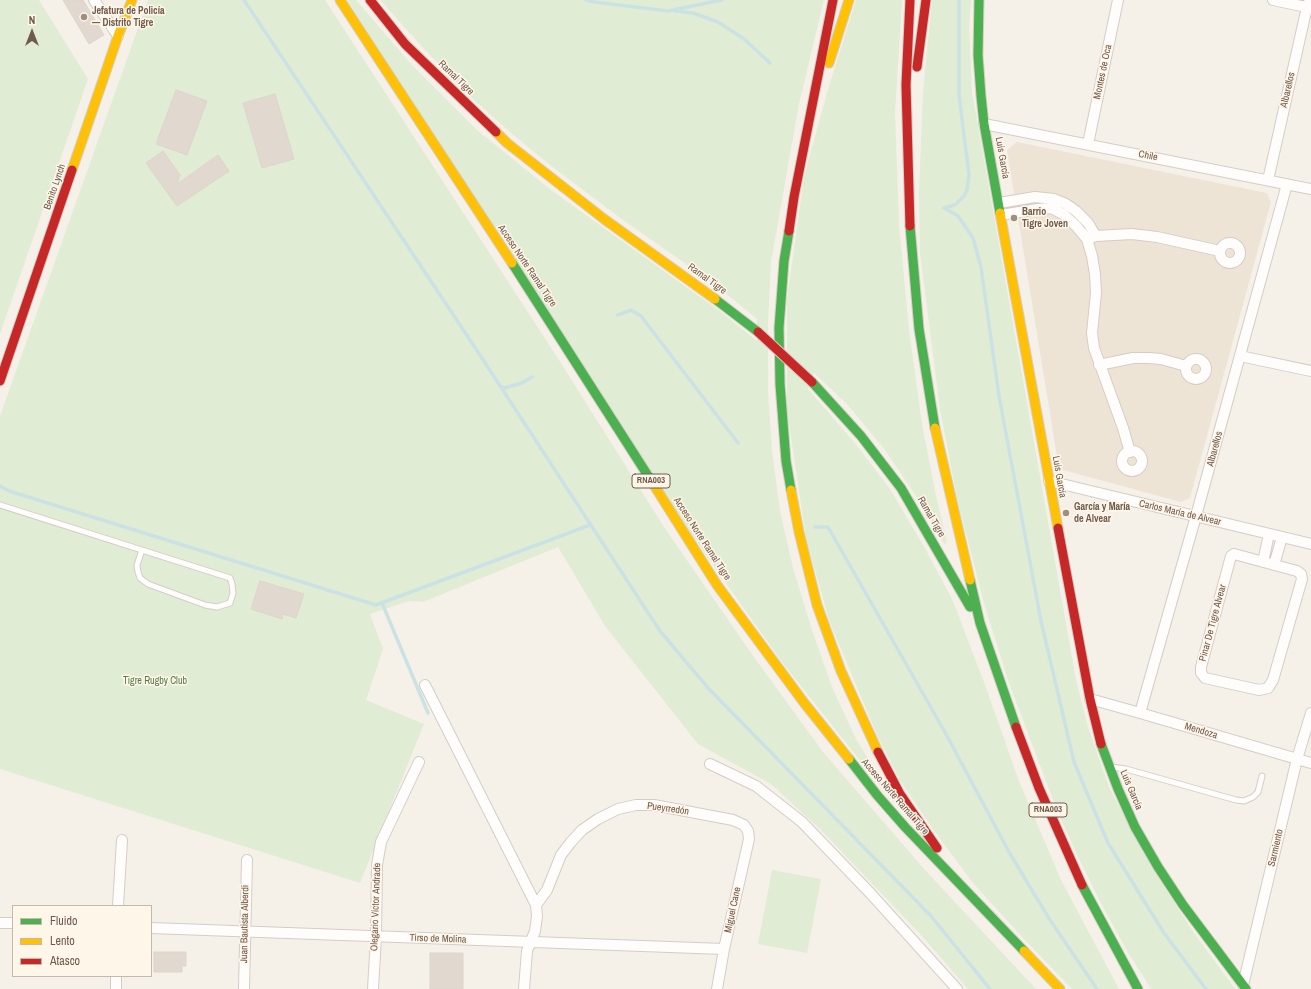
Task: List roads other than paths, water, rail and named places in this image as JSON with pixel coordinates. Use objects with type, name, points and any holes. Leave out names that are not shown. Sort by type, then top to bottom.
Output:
[{"type":"main road","name":"Benito Lynch","points":[[0,381],[118,36],[132,0]]},
{"type":"main road","name":"Acceso Norte Ramal Tigre","points":[[340,0],[546,315],[717,585],[805,704],[905,827],[1060,989]]},
{"type":"main road","name":"Ramal Tigre","points":[[370,0],[405,44],[507,143],[604,219],[712,296],[758,332],[812,382],[861,436],[901,488],[980,623]]},
{"type":"main road","points":[[833,0],[808,132],[794,196],[784,261],[779,328],[780,384],[786,461],[799,532],[817,605],[841,671],[888,773],[931,841],[1004,931]]},
{"type":"main road","points":[[808,132],[849,0]]},
{"type":"main road","points":[[910,0],[906,85],[910,214],[919,329],[936,435],[980,623]]},
{"type":"main road","points":[[908,150],[926,0]]},
{"type":"main road","name":"Luis García","points":[[979,0],[978,55],[984,124],[1090,699],[1101,743],[1118,789],[1135,827],[1158,867],[1184,905],[1245,987]]},
{"type":"main road","name":"RNA003","points":[[980,623],[1025,752],[1062,843],[1138,989]]},
{"type":"street","points":[[94,0],[118,36]]},
{"type":"street","name":"Montes de Oca","points":[[1088,144],[1118,0]]},
{"type":"street","points":[[1272,0],[1309,5]]},
{"type":"street","name":"Albarellos","points":[[1268,180],[1309,5]]},
{"type":"street","name":"Chile","points":[[984,124],[1311,189]]},
{"type":"street","name":"Albarellos","points":[[1140,713],[1196,516],[1287,184]]},
{"type":"street","points":[[999,203],[1035,197],[1054,199],[1076,210],[1088,223],[1091,237],[1094,274],[1095,303],[1092,333],[1094,348],[1123,428],[1130,452]]},
{"type":"street","points":[[1001,215],[1051,208],[1063,214],[1091,237],[1132,234],[1157,237],[1220,251]]},
{"type":"street","points":[[1240,356],[1311,371]]},
{"type":"street","points":[[1099,365],[1133,358],[1149,358],[1161,359],[1186,366]]},
{"type":"street","name":"Carlos María de Alvear","points":[[1049,481],[1311,544]]},
{"type":"street","points":[[1262,562],[1269,534]]},
{"type":"street","points":[[1274,565],[1282,537]]},
{"type":"street","name":"Pinar De Tigre Alvear","points":[[1234,554],[1262,562],[1297,571],[1301,574],[1302,578],[1273,680],[1268,688],[1259,690],[1205,678],[1201,673],[1201,667],[1231,556],[1234,554]]},
{"type":"street","points":[[425,685],[536,905],[536,924],[535,931],[527,951],[524,989]]},
{"type":"street","name":"Mendoza","points":[[1090,699],[1311,763]]},
{"type":"street","name":"Sarmiento","points":[[1245,987],[1297,759],[1311,712]]},
{"type":"street","name":"Olegario Víctor Andrade","points":[[373,989],[376,936],[377,865],[381,842],[419,762]]},
{"type":"street","points":[[710,764],[756,786],[802,822],[871,894],[957,989]]},
{"type":"street","name":"Pueyrredón","points":[[536,905],[546,890],[561,855],[571,842],[582,830],[598,819],[618,810],[636,805],[654,805],[733,820],[744,825],[748,830]]},
{"type":"street","name":"Miguel Cane","points":[[717,989],[724,949],[748,839],[748,830]]},
{"type":"street","points":[[118,905],[122,840]]},
{"type":"street","name":"Juan Bautista Alberdi","points":[[244,989],[247,860]]},
{"type":"street","points":[[0,923],[12,923]]},
{"type":"street","name":"Tirso de Molina","points":[[152,928],[724,949]]},
{"type":"street","points":[[116,977],[116,989]]},
{"type":"lane","points":[[0,505],[142,550],[230,578],[233,593],[230,603],[217,607],[205,605],[148,584],[140,578],[138,572],[142,550]]},
{"type":"lane","points":[[1110,767],[1126,769],[1244,801],[1253,797],[1258,792],[1262,776]]},
{"type":"waterway","points":[[244,0],[476,349],[660,631],[709,689],[931,916],[990,989]]},
{"type":"waterway","points":[[586,0],[668,11],[722,0]]},
{"type":"waterway","points":[[944,208],[955,205],[964,196],[967,190],[969,175],[959,95],[959,0]]},
{"type":"waterway","points":[[676,11],[693,13],[718,22],[744,39],[770,63]]},
{"type":"waterway","points":[[944,208],[958,216],[973,238],[981,267],[999,396],[1041,621],[1074,762],[1108,843],[1164,933],[1206,989]]},
{"type":"waterway","points":[[618,315],[631,310],[641,316],[738,443]]},
{"type":"waterway","points":[[500,386],[505,388],[522,383],[532,377]]},
{"type":"waterway","points":[[0,486],[9,491],[376,605],[590,525]]},
{"type":"waterway","points":[[815,527],[828,527],[946,734],[1009,852],[1050,920],[1097,989]]},
{"type":"waterway","points":[[382,603],[428,713]]},
{"type":"place","name":"Jefatura de Policía — Distrito Tigre","points":[[84,17]]},
{"type":"place","name":"Barrio Tigre Joven","points":[[1014,218]]},
{"type":"place","name":"García y María de Alvear","points":[[1066,513]]},
{"type":"park label","name":"Tigre Rugby Club","points":[[155,681]]}]
